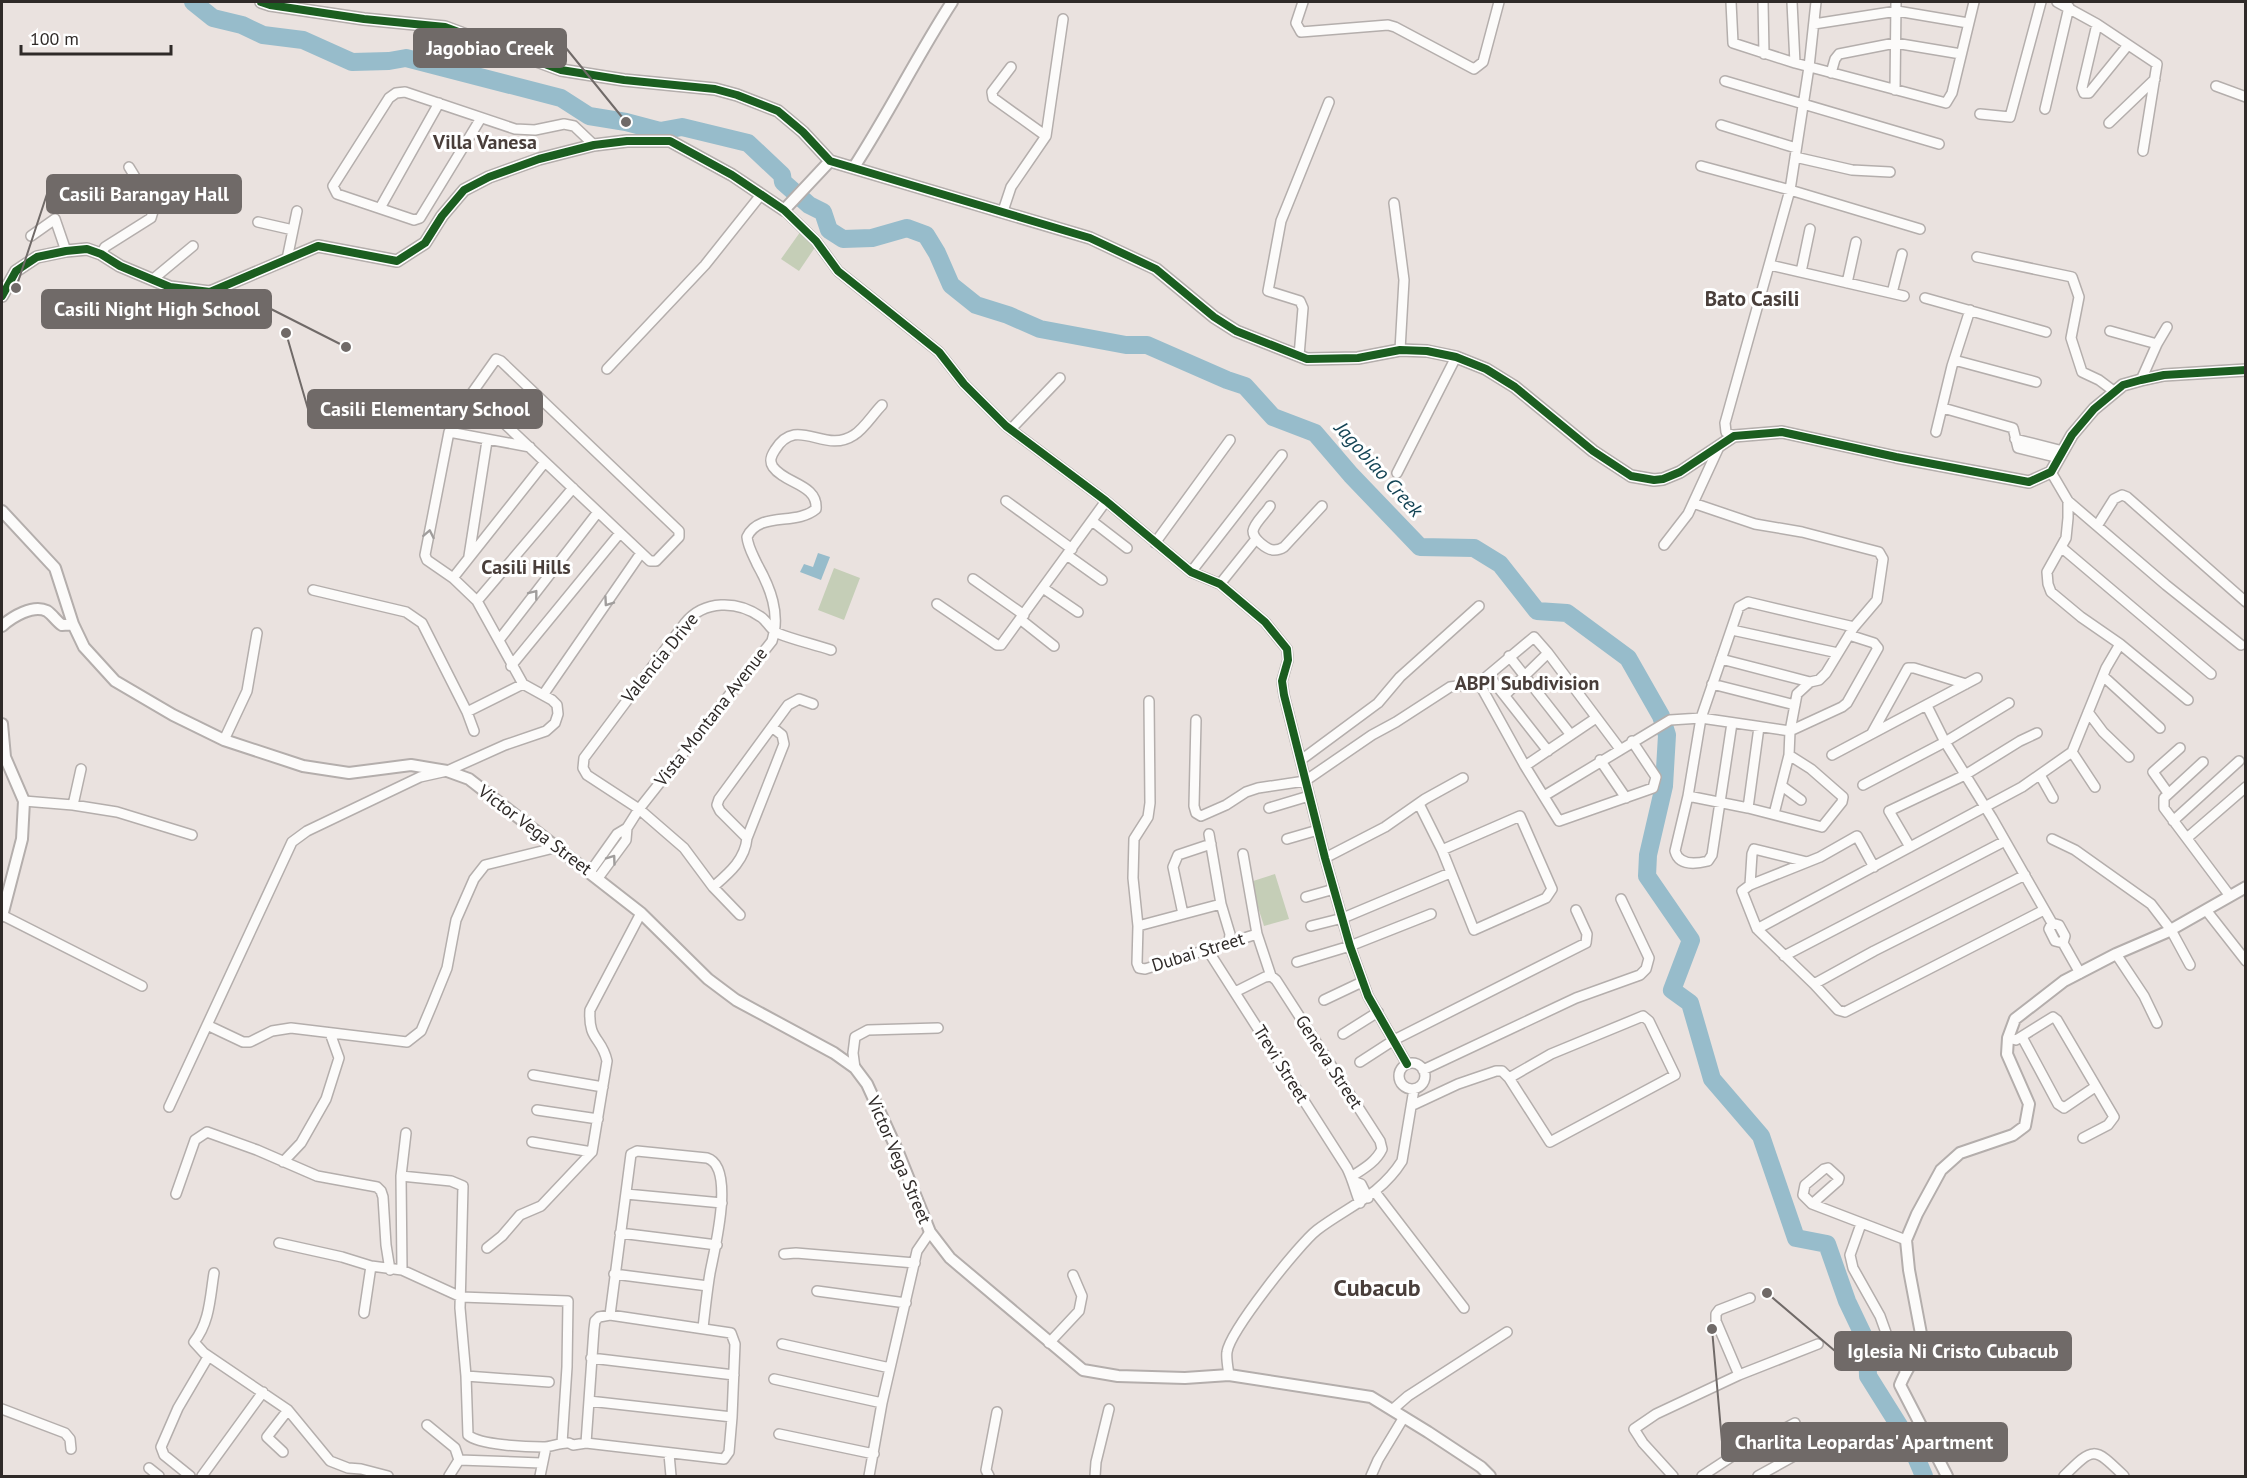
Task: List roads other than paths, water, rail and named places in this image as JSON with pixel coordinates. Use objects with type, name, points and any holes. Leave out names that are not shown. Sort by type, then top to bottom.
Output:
[{"type":"street","points":[[261,2],[285,4],[364,19],[445,27],[561,70],[624,80],[715,89],[737,95],[778,111],[803,132],[830,161],[1090,238],[1156,269],[1214,317],[1236,331],[1307,359],[1334,360],[1400,350],[1427,351],[1456,357],[1486,369],[1515,387],[1593,451],[1631,476],[1654,480],[1664,479],[1718,449],[1734,436]]},
{"type":"street","points":[[854,167],[875,134],[921,49],[952,2]]},
{"type":"street","points":[[1303,2],[1297,17],[1298,28],[1301,32],[1388,25],[1474,69],[1483,62],[1499,2]]},
{"type":"street","points":[[1731,2],[1732,43],[1809,67],[1946,103],[1950,99],[1974,2]]},
{"type":"street","points":[[1763,2],[1764,54]]},
{"type":"street","points":[[1792,2],[1795,63]]},
{"type":"street","points":[[1816,2],[1804,105],[1790,190],[1725,423],[1726,432],[1734,436],[1782,432],[1896,457],[2029,482],[2051,472],[2072,435],[2094,409],[2123,386],[2141,380],[2207,371],[2246,370]]},
{"type":"street","points":[[1980,114],[2010,117],[2041,2]]},
{"type":"street","points":[[2057,2],[2070,7],[2157,64],[2143,151]]},
{"type":"street","points":[[1814,24],[1896,6],[1968,23]]},
{"type":"street","points":[[1895,90],[1896,6]]},
{"type":"street","points":[[2045,109],[2070,7]]},
{"type":"street","points":[[1003,211],[1011,186],[1046,136],[1063,19]]},
{"type":"street","points":[[2097,24],[2082,87],[2084,93],[2089,93],[2128,45]]},
{"type":"street","points":[[1831,73],[1839,54],[1895,43],[1961,54]]},
{"type":"street","points":[[1011,67],[992,92],[993,98],[1046,136]]},
{"type":"street","points":[[2109,123],[2155,79]]},
{"type":"street","points":[[1725,81],[1939,144]]},
{"type":"street","points":[[2216,86],[2246,97]]},
{"type":"street","points":[[481,118],[420,218],[414,220],[337,194],[333,186],[389,98],[396,93],[405,92],[515,129],[536,130],[564,124],[574,126],[594,145]]},
{"type":"street","points":[[1299,356],[1303,308],[1300,301],[1268,291],[1281,221],[1329,102]]},
{"type":"street","points":[[380,208],[439,103]]},
{"type":"street","points":[[1721,125],[1852,170],[1890,172]]},
{"type":"street","points":[[2,296],[16,272],[37,257],[87,249],[170,287],[210,292],[318,246],[397,261],[425,243],[442,216],[464,190],[489,177],[529,162],[594,145],[627,141],[670,141],[732,175],[760,196],[789,207],[838,271],[939,352],[964,384],[1011,429],[1106,501],[1191,572],[1220,584],[1265,622],[1287,649],[1288,660],[1282,681],[1305,781],[1350,946],[1362,982],[1407,1064]]},
{"type":"street","points":[[789,207],[830,161]]},
{"type":"street","points":[[1701,166],[1920,229]]},
{"type":"street","points":[[101,254],[105,247],[151,218],[154,208],[129,167]]},
{"type":"street","points":[[607,369],[705,265],[760,196]]},
{"type":"street","points":[[1394,203],[1404,280],[1400,350]]},
{"type":"street","points":[[287,259],[297,211]]},
{"type":"street","points":[[31,236],[55,219],[66,251]]},
{"type":"street","points":[[258,222],[293,230]]},
{"type":"street","points":[[1801,273],[1810,229]]},
{"type":"street","points":[[1847,283],[1856,242]]},
{"type":"street","points":[[152,280],[193,246]]},
{"type":"street","points":[[1892,293],[1902,254]]},
{"type":"street","points":[[1977,258],[2072,277],[2079,297],[2071,338],[2076,358],[2082,372],[2099,380],[2115,392]]},
{"type":"street","points":[[1770,266],[1904,296]]},
{"type":"street","points":[[1925,298],[2046,332]]},
{"type":"street","points":[[1936,432],[1954,360],[1970,310]]},
{"type":"street","points":[[2141,380],[2167,327]]},
{"type":"street","points":[[2110,331],[2157,344]]},
{"type":"street","points":[[1397,473],[1456,357]]},
{"type":"street","points":[[170,1107],[292,842],[307,831],[420,777],[447,771],[498,748],[546,731],[555,723],[558,714],[557,705],[523,684],[477,601],[453,578],[427,560],[425,555],[448,432],[472,393],[496,359],[501,361],[679,531],[679,537],[656,561],[650,561],[472,393]]},
{"type":"street","points":[[1954,360],[2036,382]]},
{"type":"street","points":[[1011,429],[1060,378]]},
{"type":"street","name":"Vista Montana Avenue","points":[[594,875],[617,834],[627,828],[639,809],[765,650],[775,632],[772,591],[751,552],[747,537],[758,524],[806,516],[816,510],[817,499],[812,493],[778,472],[771,462],[772,455],[783,438],[789,435],[801,433],[826,441],[853,436],[882,405]]},
{"type":"street","points":[[1943,408],[2013,428],[2015,439],[2061,454]]},
{"type":"street","points":[[448,432],[487,441],[530,447]]},
{"type":"street","points":[[1155,543],[1230,440]]},
{"type":"street","points":[[469,559],[487,441]]},
{"type":"street","points":[[1664,545],[1688,514],[1718,449]]},
{"type":"street","points":[[1191,572],[1282,455]]},
{"type":"street","points":[[453,578],[545,462]]},
{"type":"street","points":[[2051,472],[2068,501],[2166,585],[2241,645]]},
{"type":"street","points":[[477,601],[573,488]]},
{"type":"street","points":[[2097,526],[2114,498],[2122,495],[2127,497],[2246,602]]},
{"type":"street","points":[[1006,501],[1102,580]]},
{"type":"street","points":[[938,604],[996,645],[1004,643],[1106,501]]},
{"type":"street","points":[[2068,501],[2066,538],[2048,572],[2048,584],[2052,592],[2073,611],[2120,644],[2188,700]]},
{"type":"street","points":[[1693,503],[1755,524],[1802,532],[1879,552],[1883,559],[1877,600],[1851,631],[1826,673],[1819,680],[1810,682],[1721,659]]},
{"type":"street","points":[[1270,507],[1253,529],[1256,539],[1272,550],[1284,547],[1322,506]]},
{"type":"street","name":"Victor Vega Street","points":[[2,511],[55,568],[73,624],[84,647],[115,681],[173,715],[224,740],[303,766],[349,773],[411,765],[447,771],[469,779],[641,913],[708,979],[736,1000],[834,1053],[855,1068],[867,1084],[898,1152],[930,1233],[950,1258],[1083,1370],[1110,1376],[1185,1378],[1229,1375],[1371,1397],[1481,1467],[1490,1476]]},
{"type":"street","points":[[499,640],[598,512]]},
{"type":"street","points":[[1092,521],[1126,548]]},
{"type":"street","points":[[511,666],[620,533]]},
{"type":"street","points":[[1220,584],[1256,539]]},
{"type":"street","points":[[2061,547],[2211,674]]},
{"type":"street","points":[[543,695],[641,554]]},
{"type":"street","points":[[973,579],[1022,617],[1054,646]]},
{"type":"street","points":[[1043,588],[1078,612]]},
{"type":"street","points":[[313,590],[406,612],[422,623],[467,712],[474,731]]},
{"type":"street","points":[[1544,796],[1600,760],[1670,720],[1701,718],[1790,731],[1847,703],[1878,648],[1874,643],[1851,631],[1748,602],[1739,607],[1701,718],[1688,796],[1675,851],[1677,857],[1682,861],[1695,865],[1708,861],[1712,855],[1732,723]]},
{"type":"street","name":"Valencia Drive","points":[[639,809],[586,775],[583,768],[584,758],[685,622],[702,608],[732,605],[762,618],[775,632],[831,650]]},
{"type":"street","points":[[1301,760],[1378,703],[1401,677],[1479,606]]},
{"type":"street","points":[[2,626],[11,618],[34,609],[46,611],[62,625],[73,624]]},
{"type":"street","points":[[1732,630],[1838,653]]},
{"type":"street","points":[[224,740],[247,691],[257,633]]},
{"type":"street","points":[[1196,720],[1194,806],[1196,813],[1201,816],[1226,805],[1246,792],[1305,781],[1372,735],[1450,687],[1479,683],[1534,637],[1548,652],[1620,749]]},
{"type":"street","points":[[1757,929],[1984,808],[2040,775],[2072,752],[2103,676],[2120,644]]},
{"type":"street","points":[[1504,695],[1548,652]]},
{"type":"street","points":[[1509,656],[1571,735]]},
{"type":"street","points":[[1872,734],[1908,668],[1966,684]]},
{"type":"street","points":[[1489,676],[1548,751]]},
{"type":"street","points":[[2103,676],[2160,728]]},
{"type":"street","points":[[1832,755],[1977,678]]},
{"type":"street","points":[[1774,814],[1789,755],[1790,731],[1797,694],[1810,682]]},
{"type":"street","points":[[1479,683],[1525,766],[1559,821],[1653,788],[1655,775],[1632,741]]},
{"type":"street","points":[[467,712],[523,684]]},
{"type":"street","points":[[1712,684],[1795,705]]},
{"type":"street","points":[[747,838],[720,811],[717,805],[724,791],[788,705],[793,701],[805,700],[813,704]]},
{"type":"street","points":[[1149,701],[1150,803],[1148,817],[1134,839],[1133,878],[1138,926],[1221,904]]},
{"type":"street","points":[[1863,785],[1945,742],[2009,703]]},
{"type":"street","points":[[1927,706],[1945,742],[2044,910],[2052,923],[2060,925],[2065,936],[2063,943],[2080,973]]},
{"type":"street","points":[[2088,712],[2103,732],[2129,757]]},
{"type":"street","points":[[1525,766],[1596,718]]},
{"type":"street","points":[[2,724],[3,756],[24,801],[22,839],[2,915],[142,986]]},
{"type":"street","points":[[713,887],[732,871],[746,849],[747,838],[784,744],[782,735],[772,727]]},
{"type":"street","points":[[1748,808],[1759,727]]},
{"type":"street","points":[[1910,847],[1889,811],[1965,775],[2037,733]]},
{"type":"street","points":[[2168,793],[2153,772],[2180,748]]},
{"type":"street","points":[[2072,752],[2095,787]]},
{"type":"street","points":[[1688,796],[1774,814],[1822,827],[1842,802],[1842,795],[1811,769],[1789,755]]},
{"type":"street","points":[[1600,760],[1626,798]]},
{"type":"street","points":[[2173,821],[2239,761]]},
{"type":"street","points":[[2204,762],[2168,793],[2163,803],[2166,814],[2230,896]]},
{"type":"street","points":[[73,805],[81,769]]},
{"type":"street","points":[[2040,775],[2054,798]]},
{"type":"street","points":[[1325,858],[1385,827],[1463,778]]},
{"type":"street","points":[[1782,786],[1801,800]]},
{"type":"street","points":[[2187,838],[2246,788]]},
{"type":"street","points":[[1269,808],[1309,796]]},
{"type":"street","points":[[24,801],[117,812],[192,835]]},
{"type":"street","points":[[1419,804],[1442,850],[1473,930],[1545,898],[1552,889],[1520,816],[1442,850]]},
{"type":"street","points":[[639,809],[684,848],[713,887],[740,915]]},
{"type":"street","points":[[1287,839],[1318,830]]},
{"type":"street","points":[[1209,834],[1221,904],[1230,934],[1229,942]]},
{"type":"street","points":[[1874,867],[1857,836],[1807,862],[1750,885],[1742,891],[1757,929],[1838,1010],[1845,1012],[2044,910]]},
{"type":"street","points":[[2052,839],[2080,854],[2151,904],[2171,930],[2190,965]]},
{"type":"street","points":[[1784,956],[2005,841]]},
{"type":"street","points":[[1183,914],[1173,867],[1174,860],[1178,855],[1211,844]]},
{"type":"street","points":[[207,1025],[243,1042],[250,1042],[281,1028],[407,1042],[421,1031],[432,1005],[447,968],[456,920],[474,879],[485,865],[558,848]]},
{"type":"street","points":[[1750,885],[1754,849],[1807,862]]},
{"type":"street","name":"Geneva Street","points":[[1242,854],[1257,934],[1271,976],[1276,980],[1380,1141],[1382,1149],[1379,1156],[1352,1179]]},
{"type":"street","points":[[1311,926],[1343,918],[1450,873]]},
{"type":"street","points":[[1814,984],[2025,875]]},
{"type":"street","points":[[1947,1476],[1900,1385],[1905,1370],[1921,1346],[1922,1339],[1909,1270],[1906,1240],[1941,1170],[1960,1154],[2013,1135],[2025,1125],[2029,1104],[2007,1054],[2008,1038],[2015,1019],[2064,981],[2116,954],[2171,930],[2246,887]]},
{"type":"street","points":[[1306,897],[1334,889]]},
{"type":"street","points":[[1424,1070],[1576,999],[1640,975],[1646,969],[1649,958],[1621,899]]},
{"type":"street","points":[[1360,1062],[1394,1040],[1586,943],[1587,934],[1576,910]]},
{"type":"street","points":[[2206,910],[2246,961]]},
{"type":"street","points":[[488,1248],[520,1215],[541,1206],[592,1152],[607,1061],[605,1051],[591,1033],[590,1010],[641,913]]},
{"type":"street","points":[[1297,962],[1350,946],[1431,914]]},
{"type":"street","name":"Dubai Street","points":[[1138,926],[1137,963],[1139,968],[1145,969],[1257,934]]},
{"type":"street","name":"Trevi Street","points":[[1208,949],[1352,1179],[1353,1187],[1368,1198],[1464,1308]]},
{"type":"street","points":[[2116,954],[2144,996],[2157,1023]]},
{"type":"street","points":[[1235,992],[1264,977],[1271,976]]},
{"type":"street","points":[[1324,1000],[1362,982]]},
{"type":"street","points":[[1343,1034],[1378,1012]]},
{"type":"street","points":[[1413,1105],[1458,1083],[1502,1071],[1509,1078],[1550,1142],[1675,1075],[1649,1021],[1643,1016],[1551,1054],[1509,1078]]},
{"type":"street","points":[[2008,1038],[2016,1040],[2053,1017],[2057,1020],[2114,1118],[2108,1125],[2083,1138]]},
{"type":"street","points":[[855,1068],[853,1053],[855,1037],[868,1030],[938,1028]]},
{"type":"street","points":[[283,1162],[301,1143],[326,1099],[339,1058],[330,1034]]},
{"type":"street","points":[[2022,1037],[2058,1104],[2064,1108],[2095,1087]]},
{"type":"street","points":[[1413,1063],[1424,1070],[1425,1078],[1421,1085],[1414,1089],[1407,1088],[1401,1083],[1399,1076],[1401,1069],[1407,1064],[1413,1063]]},
{"type":"street","points":[[533,1075],[603,1088]]},
{"type":"street","points":[[1229,1375],[1227,1352],[1234,1335],[1264,1292],[1316,1231],[1368,1198],[1395,1172],[1402,1161],[1414,1089]]},
{"type":"street","points":[[537,1110],[598,1119]]},
{"type":"street","points":[[176,1194],[195,1140],[207,1131],[317,1176],[377,1187],[381,1191],[390,1270]]},
{"type":"street","points":[[402,1270],[401,1176],[406,1133]]},
{"type":"street","points":[[532,1142],[592,1152]]},
{"type":"street","points":[[610,1315],[631,1154],[637,1151],[711,1159],[717,1166],[722,1203],[703,1328]]},
{"type":"street","points":[[401,1176],[451,1181],[463,1186],[460,1308],[466,1376],[467,1431],[470,1438],[546,1447],[573,1443],[724,1459],[729,1452],[732,1417],[734,1337],[731,1333],[703,1328],[610,1315],[599,1317],[595,1321],[589,1401],[573,1443]]},
{"type":"street","points":[[626,1194],[722,1203]]},
{"type":"street","points":[[1812,1204],[1906,1240]]},
{"type":"street","points":[[1861,1224],[1850,1255],[1853,1268],[1880,1316],[1894,1355],[1905,1370]]},
{"type":"street","points":[[620,1233],[717,1245]]},
{"type":"street","points":[[869,1476],[882,1403],[917,1251],[930,1233]]},
{"type":"street","points":[[279,1243],[371,1266],[402,1270],[461,1297],[568,1301],[567,1367],[573,1443]]},
{"type":"street","points":[[784,1254],[796,1253],[915,1263]]},
{"type":"street","points":[[364,1313],[371,1266]]},
{"type":"street","points":[[214,1273],[206,1322],[194,1342],[208,1358],[222,1364],[288,1410],[330,1461],[388,1476]]},
{"type":"street","points":[[614,1274],[708,1286]]},
{"type":"street","points":[[1049,1343],[1078,1311],[1082,1296],[1073,1275]]},
{"type":"street","points":[[817,1291],[906,1303]]},
{"type":"street","points":[[1740,1375],[1716,1321],[1716,1314],[1719,1310],[1750,1298]]},
{"type":"street","points":[[1392,1410],[1408,1396],[1507,1332]]},
{"type":"street","points":[[782,1344],[890,1368]]},
{"type":"street","points":[[1673,1476],[1643,1443],[1634,1429],[1656,1414],[1740,1375],[1818,1344]]},
{"type":"street","points":[[190,1476],[164,1455],[161,1447],[178,1408],[208,1358]]},
{"type":"street","points":[[591,1358],[710,1370],[734,1375]]},
{"type":"street","points":[[466,1376],[549,1382]]},
{"type":"street","points":[[774,1379],[882,1403]]},
{"type":"street","points":[[202,1476],[263,1392]]},
{"type":"street","points":[[589,1401],[732,1417]]},
{"type":"street","points":[[2,1409],[65,1432],[70,1439],[71,1449]]},
{"type":"street","points":[[1095,1476],[1096,1462],[1109,1409]]},
{"type":"street","points":[[283,1452],[267,1437],[288,1410]]},
{"type":"street","points":[[989,1476],[986,1470],[997,1412]]},
{"type":"street","points":[[1371,1476],[1404,1417]]},
{"type":"street","points":[[1702,1476],[1731,1457],[1795,1423]]},
{"type":"street","points":[[427,1425],[455,1448],[459,1460]]},
{"type":"street","points":[[779,1434],[874,1454]]},
{"type":"street","points":[[540,1476],[546,1447]]},
{"type":"street","points":[[1758,1476],[1803,1451]]},
{"type":"street","points":[[2064,1476],[2085,1456],[2092,1453],[2102,1455],[2124,1476]]},
{"type":"street","points":[[669,1454],[671,1476]]},
{"type":"street","points":[[459,1460],[541,1463]]},
{"type":"street","points":[[449,1476],[459,1460]]},
{"type":"street","points":[[341,1476],[348,1467]]},
{"type":"street","points":[[149,1468],[159,1476]]},
{"type":"water","points":[[818,553],[830,557],[821,580],[800,572],[804,564],[813,567]]},
{"type":"waterway","name":"Jagobiao Creek","points":[[193,2],[213,18],[242,25],[263,35],[303,40],[352,62],[406,58],[561,98],[589,116],[660,131],[682,127],[748,143],[782,175],[783,182],[809,205],[823,212],[829,230],[843,239],[872,238],[907,228],[926,235],[951,285],[976,305],[1008,315],[1040,329],[1126,345],[1147,345],[1245,386],[1273,417],[1315,433],[1351,475],[1420,547],[1474,548],[1500,564],[1537,611],[1567,613],[1628,658],[1661,716],[1667,735],[1664,786],[1648,855],[1647,876],[1691,940],[1672,990],[1690,1003],[1712,1079],[1761,1136],[1796,1238],[1827,1244],[1847,1301],[1867,1343],[1868,1376],[1910,1443],[1924,1476]]},
{"type":"place","name":"Jagobiao Creek","points":[[626,122]]},
{"type":"place","name":"Casili Barangay Hall","points":[[16,288]]},
{"type":"place","name":"Casili Elementary School","points":[[286,333]]},
{"type":"place","name":"Casili Night High School","points":[[346,347]]},
{"type":"place","name":"Iglesia Ni Cristo Cubacub","points":[[1767,1293]]},
{"type":"place","name":"Charlita Leopardas' Apartment","points":[[1712,1329]]},
{"type":"district","name":"Villa Vanesa","points":[[485,142]]},
{"type":"district","name":"Bato Casili","points":[[1752,299]]},
{"type":"district","name":"Casili Hills","points":[[526,567]]},
{"type":"district","name":"ABPI Subdivision","points":[[1527,683]]},
{"type":"district","name":"Cubacub","points":[[1377,1288]]}]
